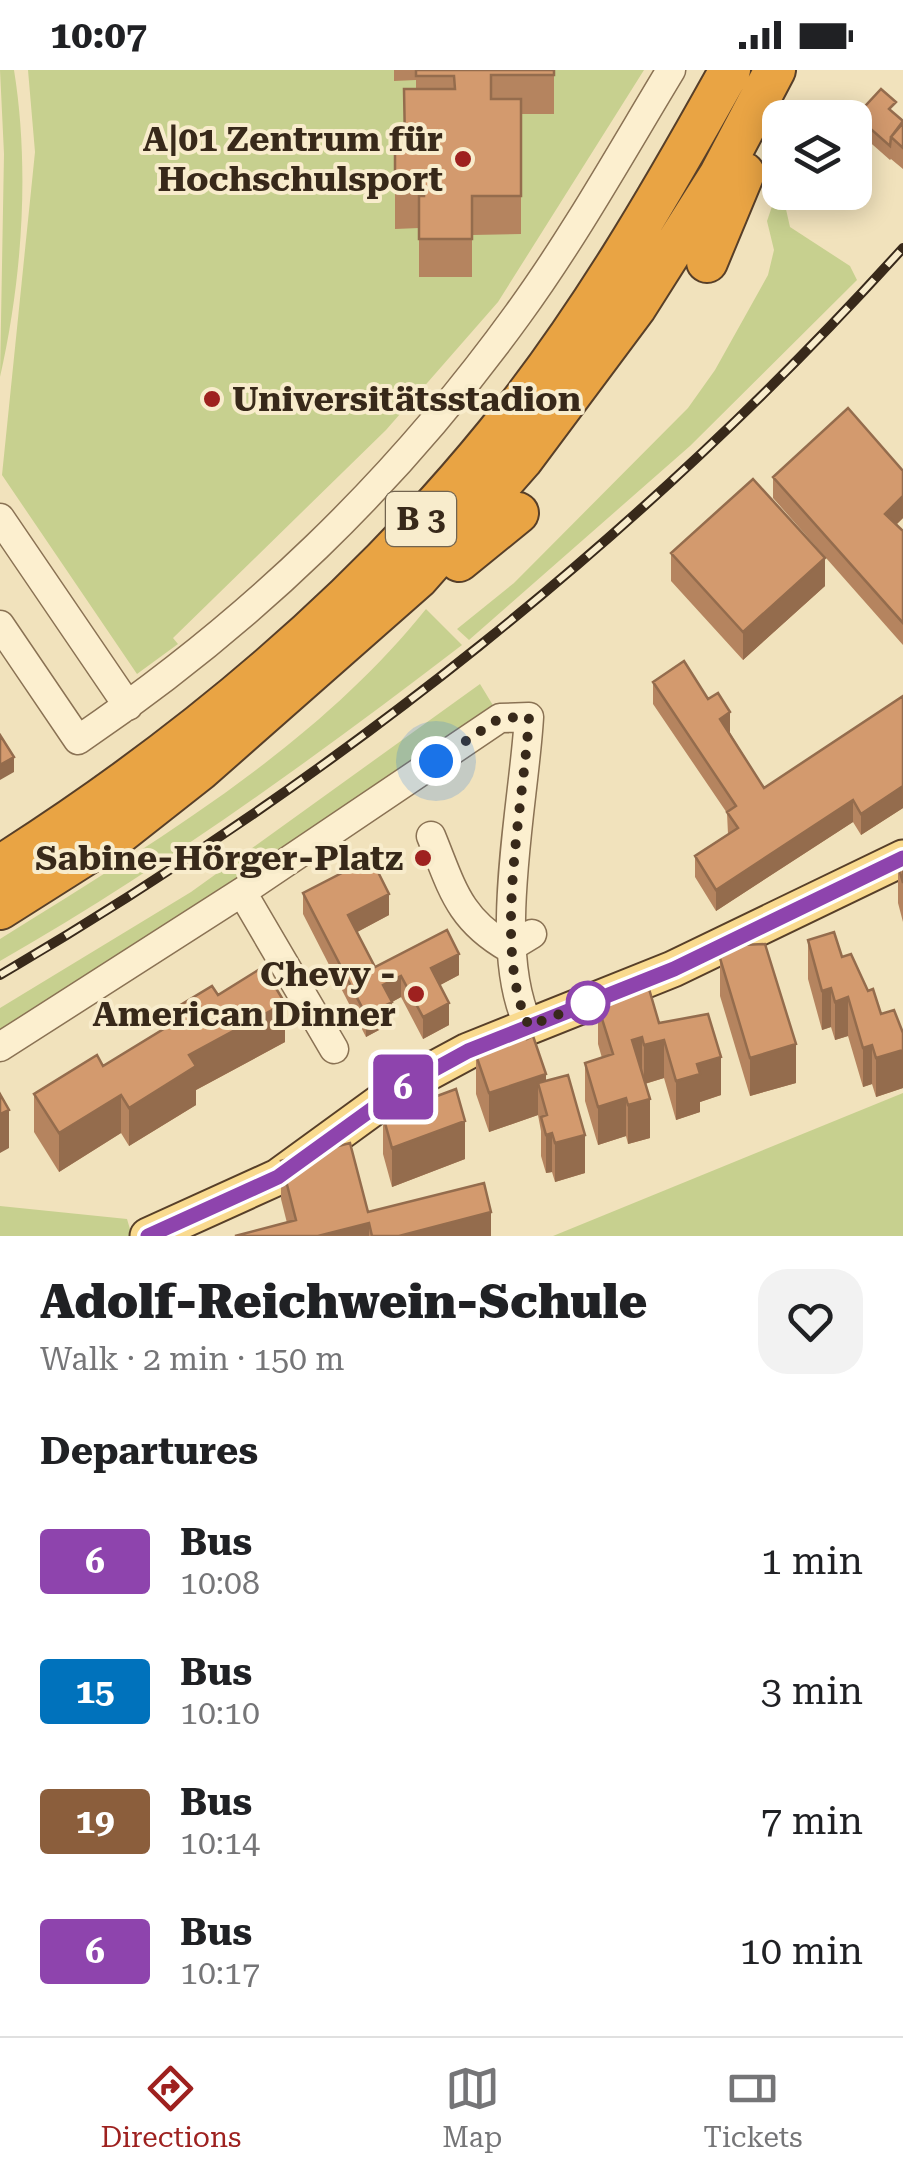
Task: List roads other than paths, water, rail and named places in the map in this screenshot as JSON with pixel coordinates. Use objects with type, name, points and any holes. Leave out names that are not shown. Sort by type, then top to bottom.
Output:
[{"type":"highway","name":"B 3","points":[[0,866],[104,800],[247,688],[394,550],[497,433],[596,298],[730,70]]},
{"type":"highway","name":"B 3","points":[[0,908],[120,833],[329,659],[418,578],[522,460],[636,307],[719,176],[774,70]]},
{"type":"highway","points":[[707,262],[746,169],[797,70]]},
{"type":"highway","points":[[329,659],[391,625],[518,513]]},
{"type":"main road","points":[[148,1236],[278,1177],[404,1086],[468,1051],[674,969],[903,858]]},
{"type":"street","points":[[0,625],[78,740],[128,706],[306,561],[436,420],[520,312],[671,70]]},
{"type":"street","points":[[0,518],[128,706]]},
{"type":"street","points":[[0,1047],[242,892],[500,718],[529,717],[516,1000],[529,1026]]},
{"type":"street","points":[[431,836],[459,906],[479,931],[520,941]]},
{"type":"street","points":[[242,892],[334,1048]]},
{"type":"railway","points":[[0,975],[245,819],[364,735],[479,646],[699,456],[903,248]]},
{"type":"place","name":"A|01 Zentrum für Hochschulsport","points":[[463,159]]},
{"type":"place","name":"Universitätsstadion","points":[[212,399]]},
{"type":"place","name":"Sabine-Hörger-Platz","points":[[423,858]]},
{"type":"place","name":"Chevy - American Dinner","points":[[416,994]]}]
